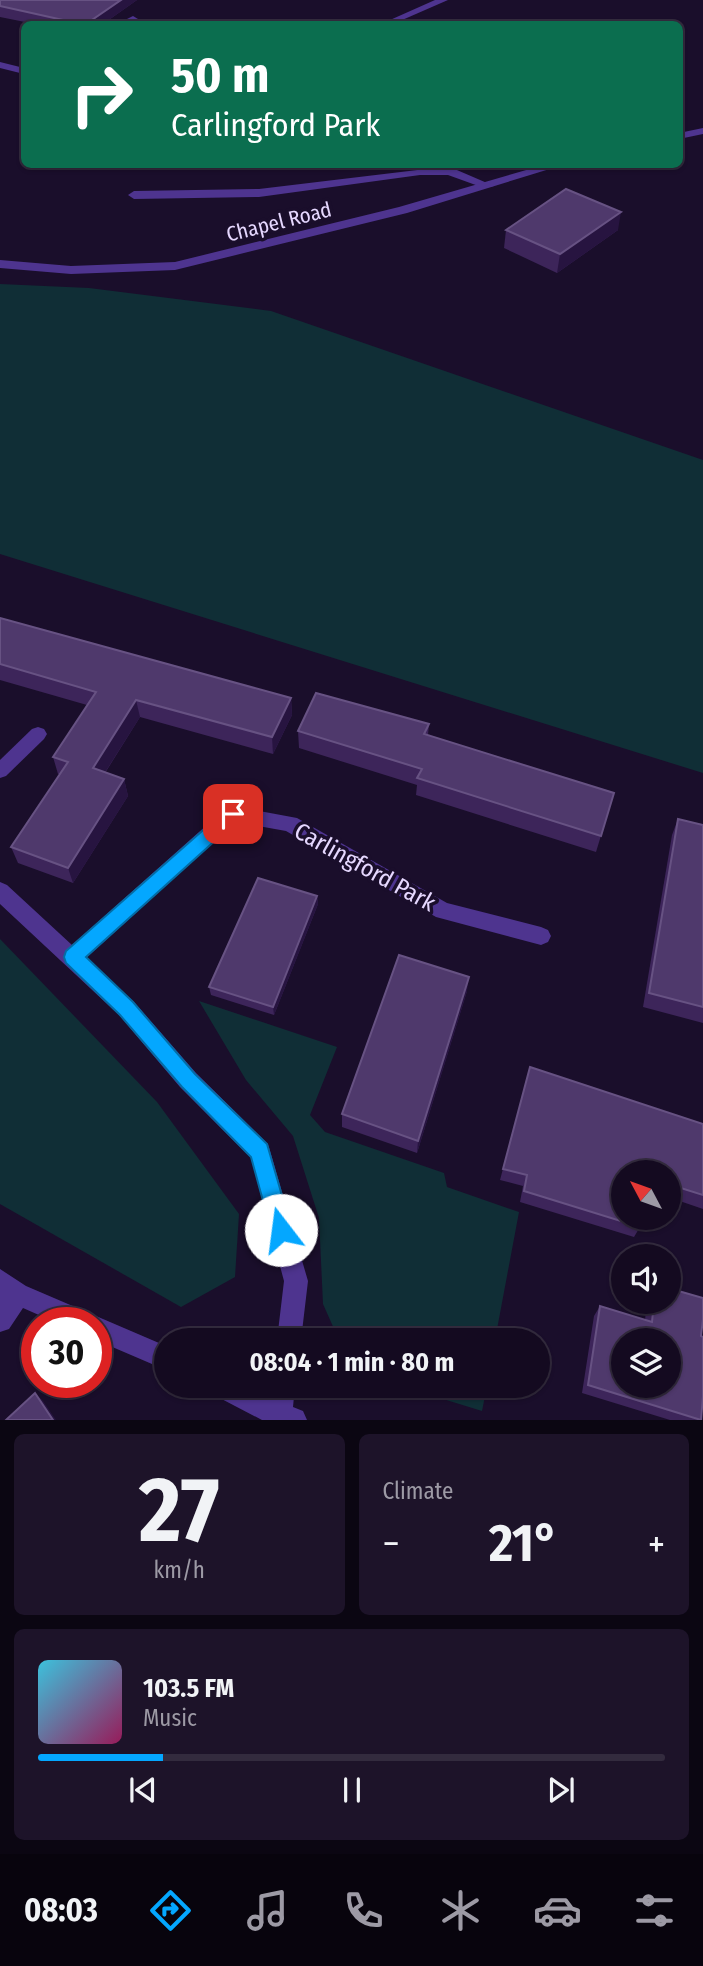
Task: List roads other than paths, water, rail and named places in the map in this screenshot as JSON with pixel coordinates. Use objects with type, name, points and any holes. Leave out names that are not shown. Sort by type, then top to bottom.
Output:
[{"type":"street","points":[[393,21],[443,0]]},
{"type":"street","points":[[128,21],[133,19]]},
{"type":"street","points":[[0,65],[21,70]]},
{"type":"street","points":[[683,135],[703,131]]},
{"type":"street","points":[[443,168],[488,186]]},
{"type":"street","name":"Chapel Road","points":[[0,264],[71,270],[175,266],[270,245],[548,168]]},
{"type":"street","points":[[134,195],[259,193],[420,172],[450,171]]},
{"type":"street","points":[[0,771],[38,733]]},
{"type":"street","name":"Carlingford Park","points":[[73,957],[233,814],[290,824],[369,872],[443,911],[541,936]]},
{"type":"street","points":[[0,891],[127,1009],[188,1080],[260,1152],[296,1282],[290,1328]]},
{"type":"street","points":[[0,1320],[9,1287],[52,1307]]},
{"type":"street","points":[[112,1335],[154,1353]]},
{"type":"street","points":[[247,1398],[287,1418]]},
{"type":"street","points":[[285,1398],[287,1418]]}]
